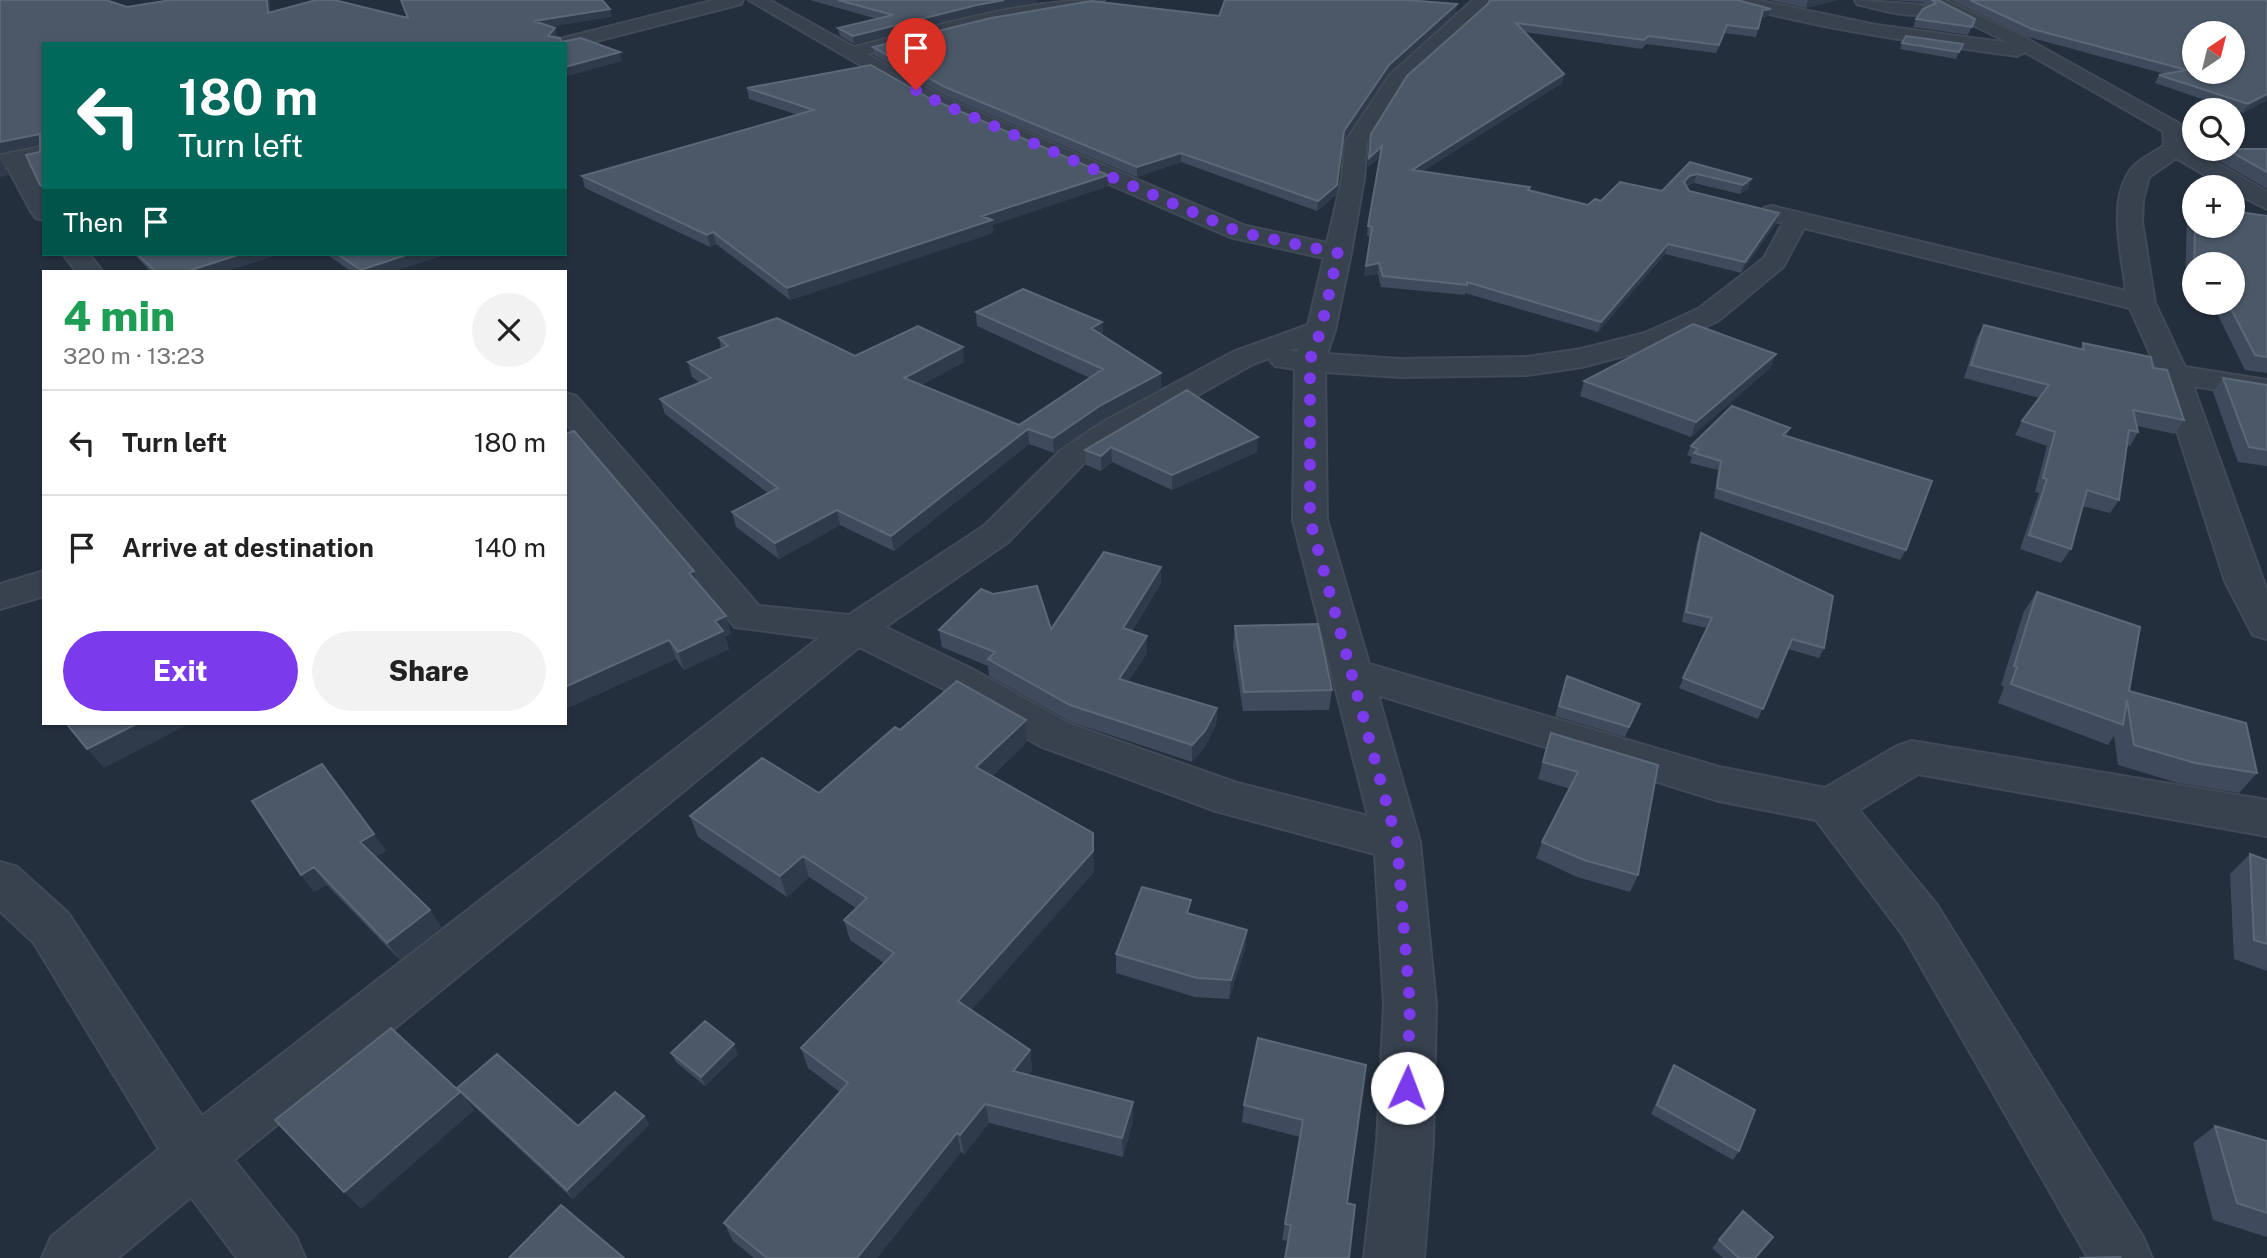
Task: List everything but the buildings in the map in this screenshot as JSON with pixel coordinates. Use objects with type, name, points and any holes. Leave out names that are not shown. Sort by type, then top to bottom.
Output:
[{"type":"street","points":[[567,43],[735,0]]},
{"type":"street","points":[[757,0],[938,102],[1239,232],[1338,253]]},
{"type":"street","points":[[851,53],[991,18],[1096,0]]},
{"type":"street","points":[[1737,0],[1786,15],[1824,22],[2042,54]]},
{"type":"street","points":[[1863,0],[1884,6],[1964,14]]},
{"type":"street","points":[[1933,0],[2042,54],[2173,128],[2175,148]]},
{"type":"street","points":[[1394,1258],[1405,1143],[1410,1005],[1397,842],[1310,520],[1316,345],[1353,179],[1356,142],[1397,79],[1472,3]]},
{"type":"street","points":[[2175,148],[2267,202]]},
{"type":"street","points":[[2175,148],[2139,174],[2130,200],[2130,222],[2141,303],[2174,374],[2255,583],[2267,626]]},
{"type":"street","points":[[42,153],[7,161],[42,210]]},
{"type":"street","points":[[1746,206],[2141,303]]},
{"type":"street","points":[[72,1258],[195,1156],[856,629],[996,534],[1073,456],[1114,429],[1243,358],[1316,345],[1400,368],[1527,366],[1582,358],[1655,340],[1708,314],[1774,262],[1797,219]]},
{"type":"street","points":[[78,256],[88,270]]},
{"type":"street","points":[[2174,374],[2267,389]]},
{"type":"street","points":[[567,404],[748,618],[856,629],[958,679],[1055,735],[1232,799],[1397,842]]},
{"type":"street","points":[[0,597],[42,584]]},
{"type":"street","points":[[1352,673],[1719,784],[1830,806],[1920,920],[2122,1258]]},
{"type":"street","points":[[1830,806],[1912,757],[2267,818]]},
{"type":"street","points":[[0,881],[51,928],[195,1156],[275,1258]]},
{"type":"route","points":[[916,90],[938,102],[1239,232],[1338,253],[1321,330],[1310,360],[1310,520],[1397,842],[1410,1005],[1407,1088]]}]
